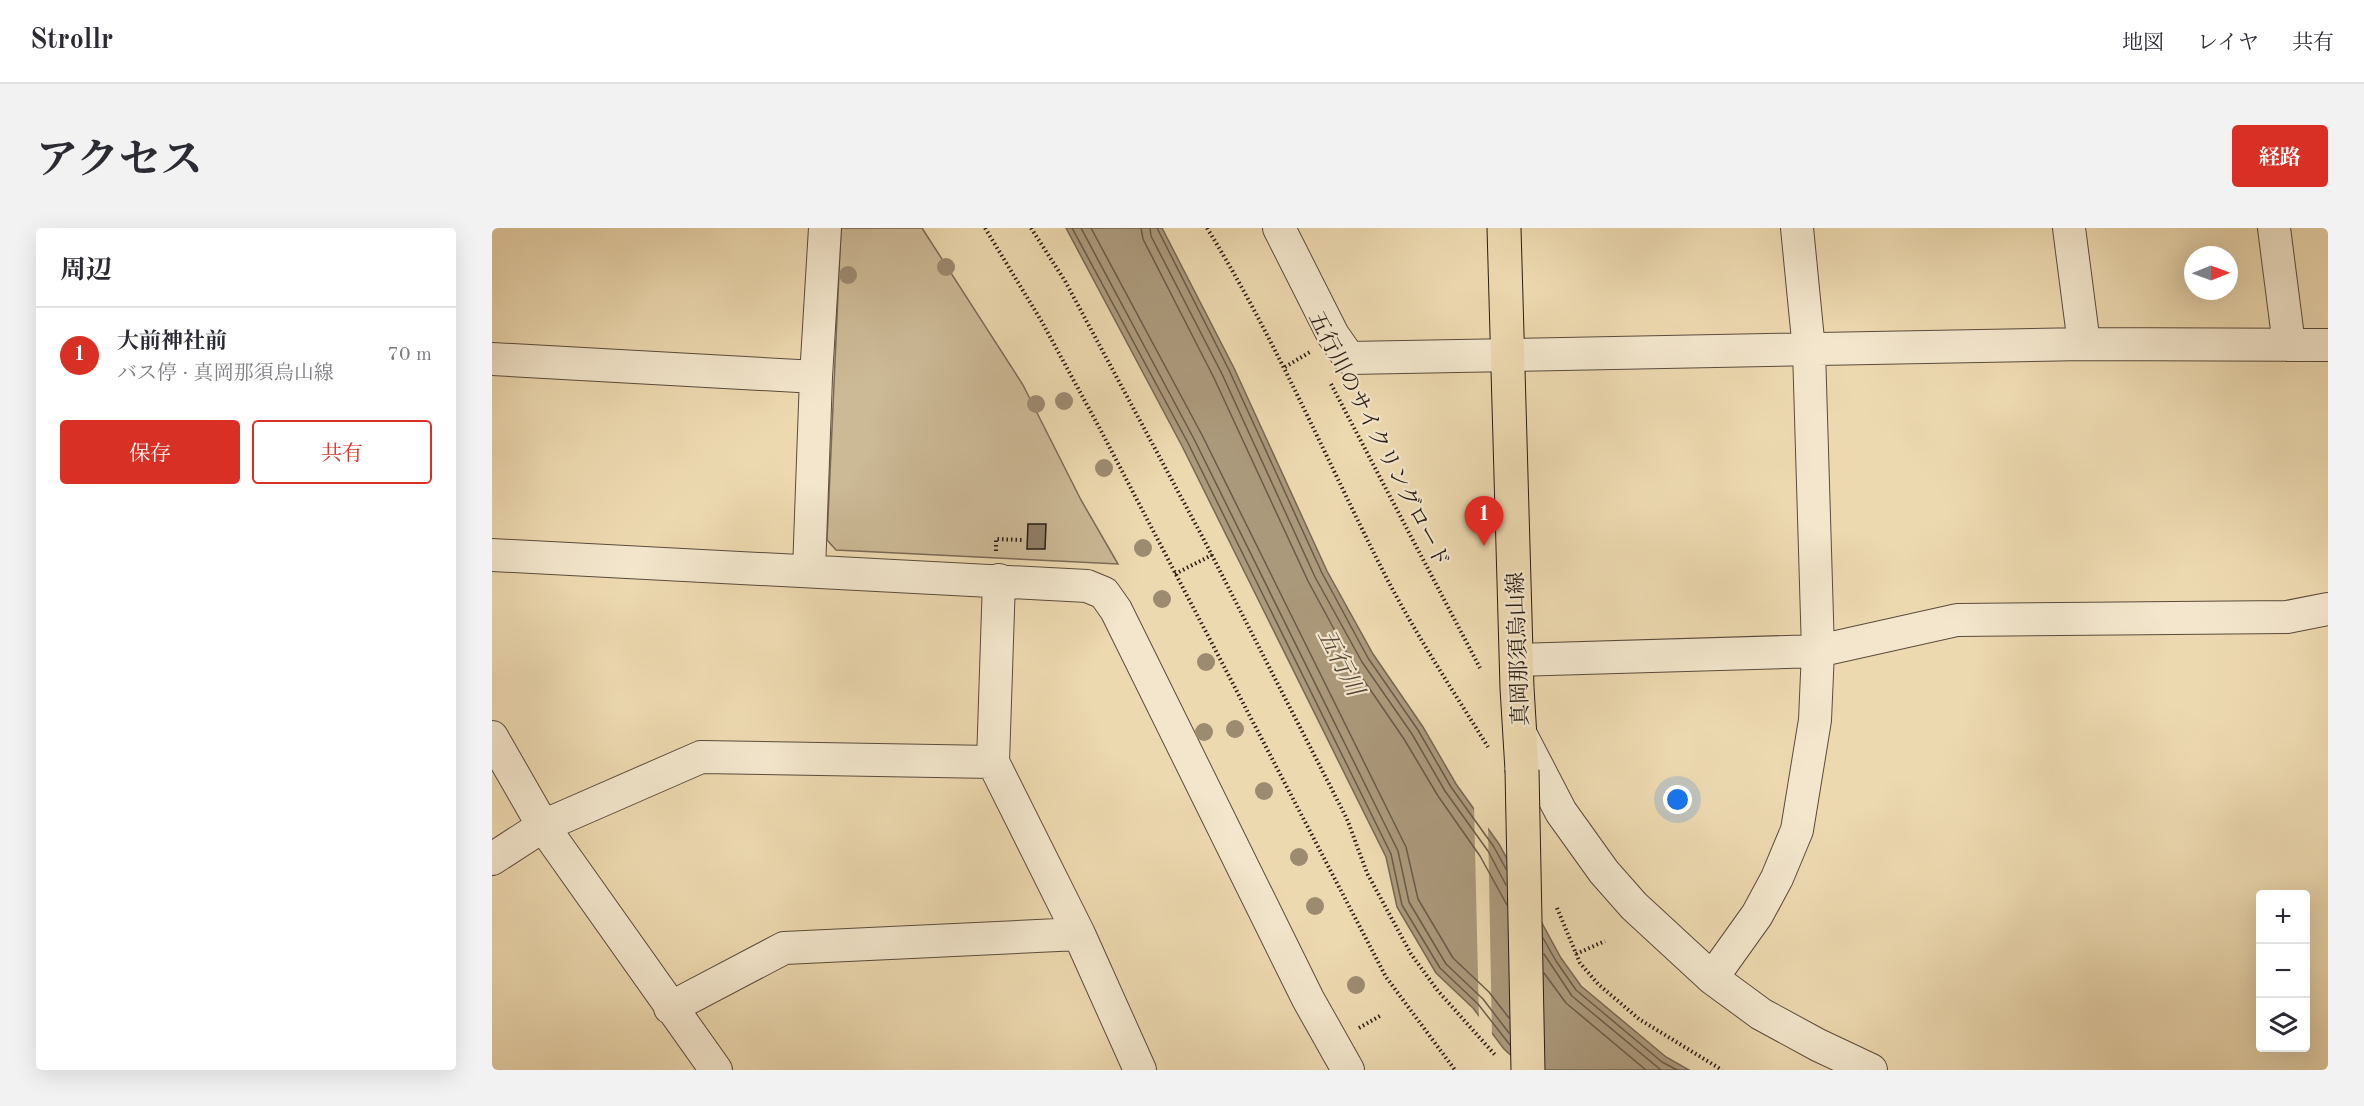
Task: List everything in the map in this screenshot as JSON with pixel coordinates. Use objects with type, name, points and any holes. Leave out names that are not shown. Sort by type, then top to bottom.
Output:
[{"type":"main road","name":"真岡那須烏山線","points":[[1504,228],[1516,660],[1522,770],[1514,1066]]},
{"type":"street","points":[[809,571],[816,377],[825,228]]},
{"type":"street","points":[[1279,228],[1333,334],[1349,358],[2084,344],[2328,345]]},
{"type":"street","points":[[1712,978],[1757,915],[1777,879],[1797,830],[1815,720],[1818,651],[1809,350],[1797,228]]},
{"type":"street","points":[[2069,228],[2084,344]]},
{"type":"street","points":[[2274,228],[2289,345]]},
{"type":"street","points":[[492,359],[816,377]]},
{"type":"street","points":[[492,555],[809,571],[998,569],[1087,586],[1104,593],[1116,610],[1308,999],[1348,1070]]},
{"type":"street","points":[[998,569],[993,762],[1079,934],[1140,1070]]},
{"type":"street","points":[[1516,660],[1818,651],[1957,620],[2287,617],[2328,609]]},
{"type":"street","points":[[1520,733],[1561,812],[1604,872],[1634,906],[1712,978],[1761,1014],[1871,1070]]},
{"type":"street","points":[[492,736],[543,826],[716,1070]]},
{"type":"street","points":[[492,859],[543,826],[701,757],[993,762]]},
{"type":"street","points":[[670,1008],[784,948],[1079,934]]},
{"type":"path","points":[[985,228],[1042,322],[1386,977],[1455,1070]]},
{"type":"path","points":[[1031,228],[1065,281],[1212,555],[1347,819],[1367,873],[1411,954],[1438,991],[1514,1066]]},
{"type":"path","points":[[1207,228],[1285,367],[1384,573],[1438,668],[1491,751]]},
{"type":"path","points":[[1285,367],[1314,350]]},
{"type":"path","name":"五行川のサイクリングロード","points":[[1329,380],[1480,668]]},
{"type":"path","points":[[998,569],[996,539],[1023,540]]},
{"type":"path","points":[[1175,574],[1212,555]]},
{"type":"path","points":[[1556,906],[1580,963],[1598,984],[1639,1019],[1722,1070]]},
{"type":"path","points":[[1576,954],[1605,940]]},
{"type":"path","points":[[1356,1029],[1380,1016]]},
{"type":"shaded area","points":[[841,228],[922,228],[1023,385],[1081,500],[1118,564],[836,550],[827,540]]},
{"type":"water","name":"五行川","points":[[1066,228],[1162,228],[1234,368],[1327,571],[1373,654],[1423,727],[1456,784],[1499,844],[1561,958],[1581,986],[1666,1057],[1689,1070],[1527,1070],[1504,1049],[1473,1008],[1436,973],[1397,907],[1386,857],[1182,446]]},
{"type":"pier","points":[[1474,804],[1488,823],[1492,1038],[1479,1021]]},
{"type":"building","points":[[1028,524],[1046,524],[1045,549],[1027,549]]},
{"type":"place","name":"大前神社前","points":[[1484,546]]}]
